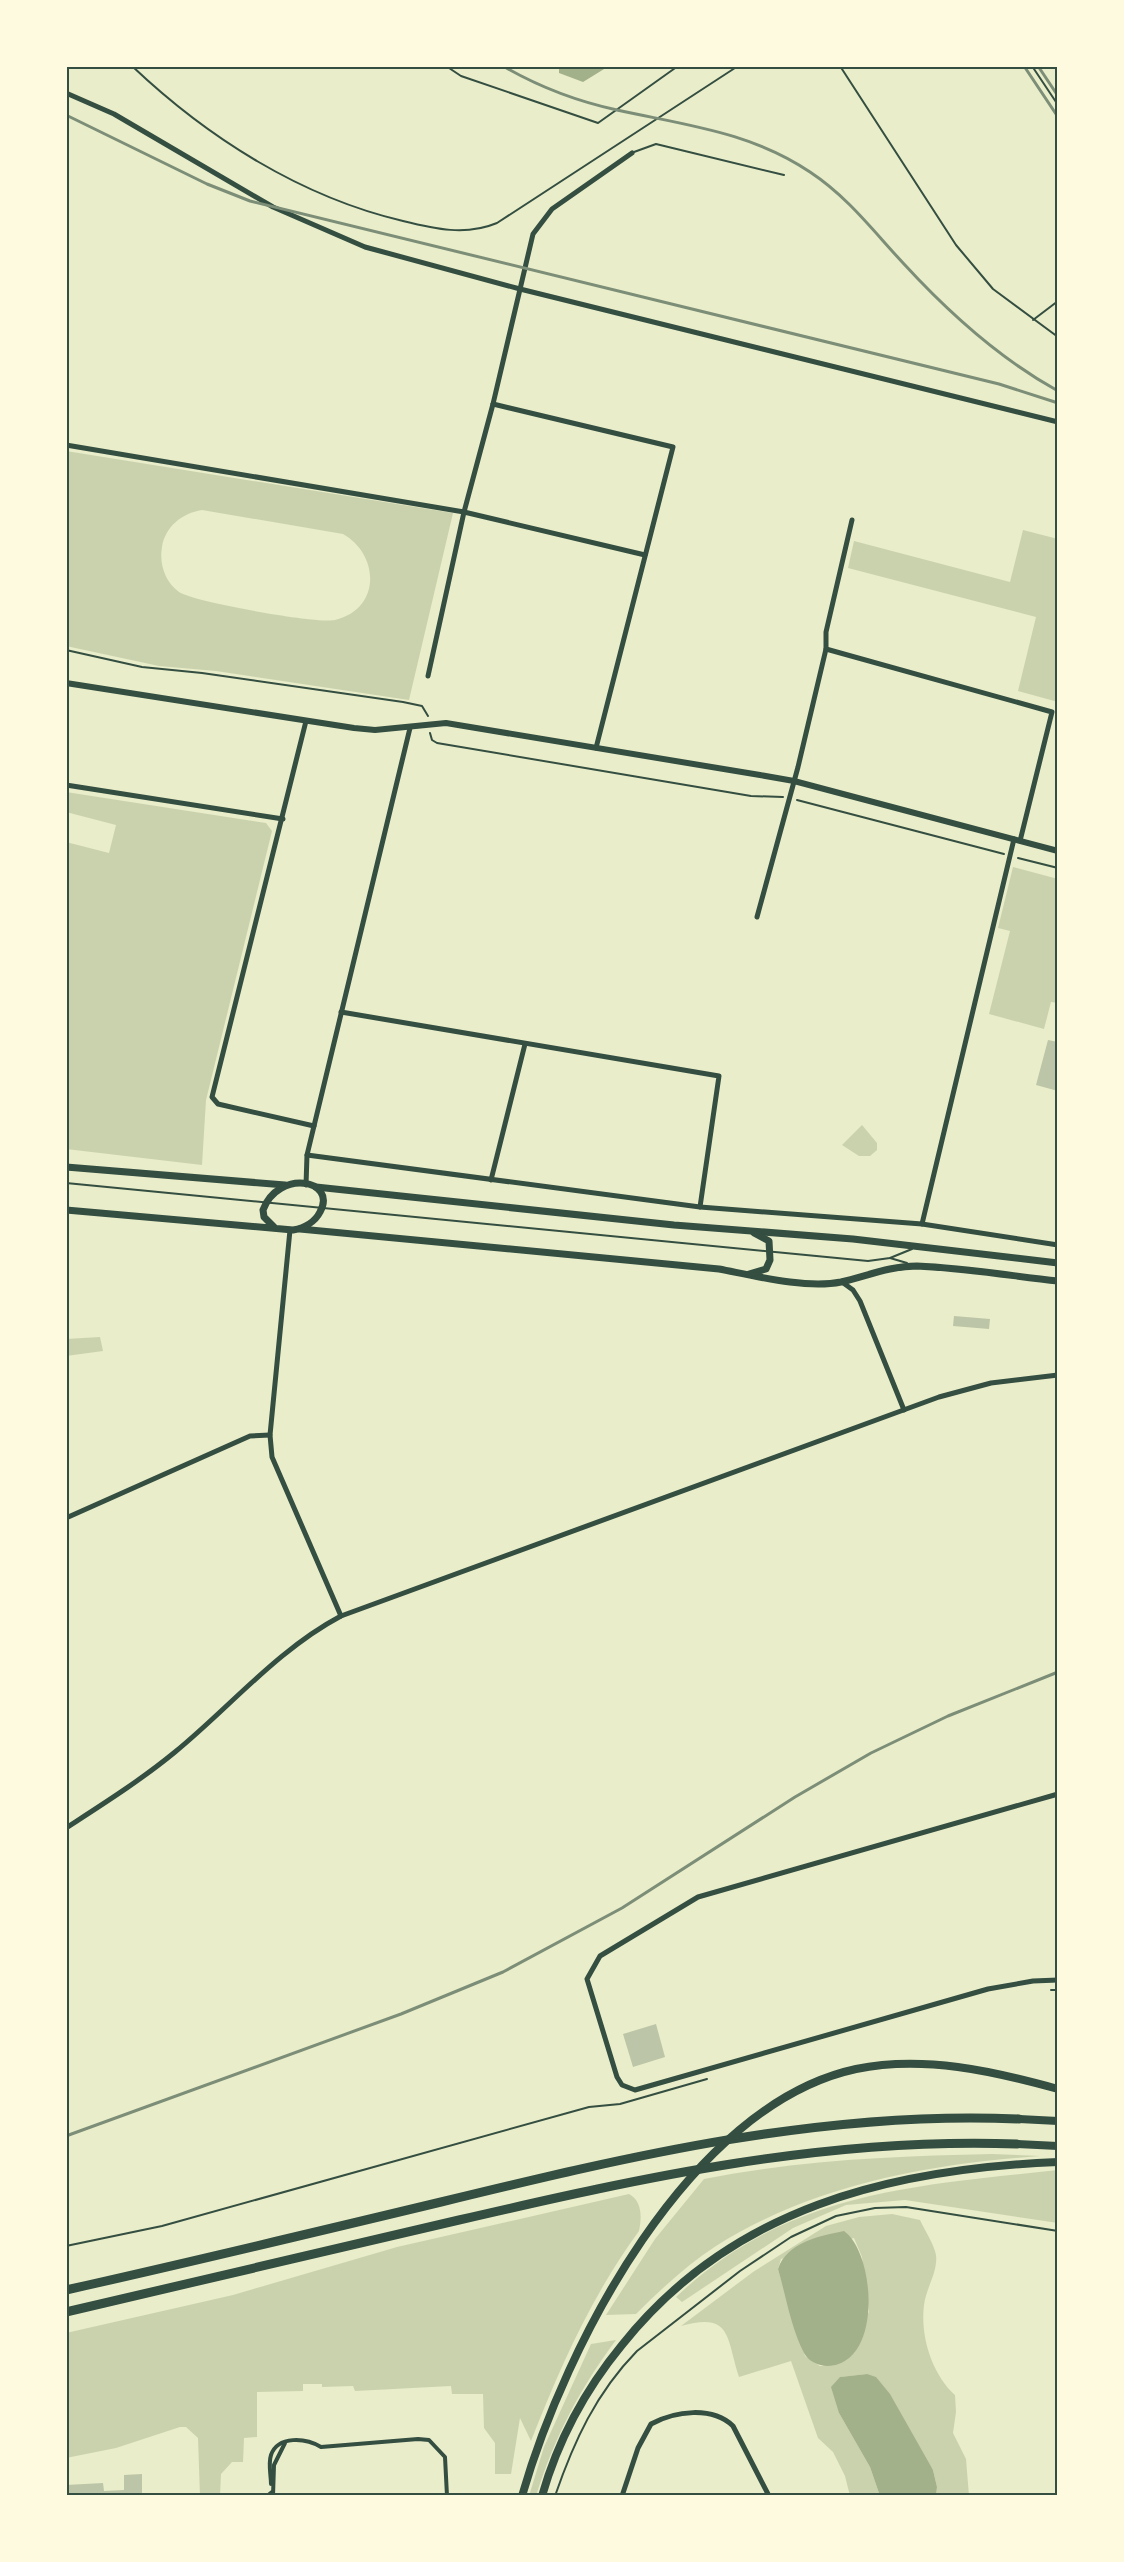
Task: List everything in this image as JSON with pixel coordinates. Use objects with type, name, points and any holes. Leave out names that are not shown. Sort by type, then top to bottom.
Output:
[{"type":"highway","points":[[522,2496],[544,2425],[593,2321],[656,2224],[710,2158],[751,2120],[779,2100],[806,2085],[830,2076],[880,2065],[956,2067],[1058,2089]]},
{"type":"highway","points":[[66,2290],[555,2174],[690,2146],[836,2124],[908,2120],[1058,2121]]},
{"type":"highway","points":[[66,2312],[679,2170],[839,2148],[927,2143],[1058,2146]]},
{"type":"highway","points":[[542,2496],[569,2425],[594,2382],[646,2315],[673,2289],[714,2257],[764,2227],[818,2203],[869,2188],[953,2171],[1058,2162]]},
{"type":"main road","points":[[66,1167],[306,1185],[743,1231],[853,1239],[1058,1263]]},
{"type":"main road","points":[[274,1227],[263,1214],[266,1203],[274,1191],[285,1185]]},
{"type":"main road","points":[[300,1229],[314,1221],[322,1209],[324,1198],[316,1187]]},
{"type":"main road","points":[[66,1210],[290,1230],[300,1229],[719,1269],[747,1275],[824,1284],[842,1282],[871,1272],[916,1266],[1058,1281]]},
{"type":"main road","points":[[743,1231],[766,1239],[770,1252],[770,1260],[766,1269],[747,1275]]},
{"type":"street","points":[[66,93],[114,114],[273,207],[321,231],[365,247],[520,289],[1058,422]]},
{"type":"street","points":[[428,676],[464,512],[493,404],[533,234],[542,219],[552,209],[632,153]]},
{"type":"street","points":[[493,404],[673,447],[596,748]]},
{"type":"street","points":[[66,445],[464,512],[645,555]]},
{"type":"street","points":[[757,917],[794,781],[826,649],[825,632],[852,520]]},
{"type":"street","points":[[826,649],[1055,713],[1011,856],[922,1224]]},
{"type":"street","points":[[66,683],[375,730],[446,723],[794,781],[1058,851]]},
{"type":"street","points":[[306,721],[215,1086],[214,1101],[314,1126]]},
{"type":"street","points":[[306,1185],[308,1155],[314,1126],[410,728]]},
{"type":"street","points":[[66,785],[283,819]]},
{"type":"street","points":[[341,1012],[719,1076],[700,1207]]},
{"type":"street","points":[[491,1180],[525,1044]]},
{"type":"street","points":[[308,1155],[700,1207],[922,1224],[1058,1245]]},
{"type":"street","points":[[290,1230],[270,1435],[272,1457],[341,1616]]},
{"type":"street","points":[[842,1282],[853,1290],[860,1301],[904,1410]]},
{"type":"street","points":[[66,1828],[174,1753],[291,1649],[315,1630],[341,1616],[966,1389],[1058,1375]]},
{"type":"street","points":[[66,1518],[250,1436],[270,1435]]},
{"type":"street","points":[[1058,1794],[698,1897],[600,1956],[587,1979],[622,2085],[634,2090],[988,1989],[1033,1981],[1058,1980]]},
{"type":"street","points":[[622,2496],[638,2448],[651,2424],[699,2412],[724,2418],[733,2426],[769,2496]]},
{"type":"street","points":[[271,2484],[272,2452],[285,2442],[311,2441],[321,2447],[418,2439],[429,2440],[445,2457],[447,2496]]},
{"type":"street","points":[[267,2496],[273,2493],[274,2465],[285,2442]]},
{"type":"lane","points":[[132,66],[155,88],[212,131],[298,184],[367,212],[430,228],[459,231],[485,228],[503,220],[738,66]]},
{"type":"lane","points":[[446,66],[461,76],[598,123],[678,66]]},
{"type":"lane","points":[[840,66],[956,245],[993,289],[1058,337]]},
{"type":"lane","points":[[1032,66],[1058,105]]},
{"type":"lane","points":[[632,153],[639,148],[656,144],[784,175]]},
{"type":"lane","points":[[1033,320],[1058,301]]},
{"type":"lane","points":[[66,1183],[868,1261],[890,1258],[915,1248]]},
{"type":"lane","points":[[890,1258],[916,1266]]},
{"type":"lane","points":[[555,2496],[589,2414],[624,2364],[637,2351],[731,2278],[810,2226],[855,2212],[906,2207],[1058,2231]]},
{"type":"path","points":[[66,650],[142,667],[202,673],[403,702],[423,707],[427,712],[432,740],[437,742],[751,796],[789,798],[1058,868]]},
{"type":"path","points":[[1050,1989],[1058,1990]]},
{"type":"path","points":[[66,2246],[162,2226],[589,2107],[620,2104],[710,2078]]},
{"type":"shaded area","points":[[559,66],[609,66],[583,82],[559,73]]},
{"type":"shaded area","points":[[66,451],[453,513],[409,700],[216,671],[159,666],[66,646]],"holes":[[[202,510],[343,534],[355,543],[364,555],[369,568],[370,581],[368,593],[361,605],[350,614],[335,620],[282,616],[189,596],[174,588],[162,566],[162,547],[171,527],[188,514]]]},
{"type":"shaded area","points":[[1023,530],[1058,539],[1058,702],[1018,691],[1036,617],[848,568],[854,541],[1010,582]]},
{"type":"shaded area","points":[[66,792],[266,823],[272,831],[206,1100],[202,1165],[66,1149],[66,842],[109,853],[116,825],[66,812]]},
{"type":"shaded area","points":[[1013,867],[1058,879],[1058,1003],[1051,1002],[1044,1029],[989,1014],[1010,931],[998,928]]},
{"type":"shaded area","points":[[862,1125],[877,1143],[877,1150],[870,1156],[859,1156],[842,1145]]},
{"type":"shaded area","points":[[100,1337],[103,1351],[66,1356],[66,1339]]},
{"type":"shaded area","points":[[992,2154],[1040,2156],[914,2172],[872,2181],[791,2207],[753,2225],[705,2253],[674,2278],[636,2314],[606,2315],[655,2239],[704,2179],[811,2163]]},
{"type":"shaded area","points":[[1058,2170],[1058,2223],[905,2200],[846,2205],[793,2228],[682,2302],[676,2297],[719,2262],[763,2235],[808,2214],[903,2189]]},
{"type":"shaded area","points":[[629,2194],[639,2205],[641,2220],[639,2231],[606,2281],[578,2332],[531,2441],[520,2418],[511,2474],[495,2474],[495,2443],[484,2428],[483,2394],[452,2394],[451,2386],[355,2391],[353,2386],[322,2387],[322,2384],[303,2384],[303,2391],[257,2392],[257,2437],[244,2438],[243,2462],[232,2462],[221,2474],[220,2496],[200,2496],[198,2438],[186,2427],[116,2448],[66,2458],[66,2333],[233,2295],[397,2247]]},
{"type":"shaded area","points":[[892,2214],[920,2220],[933,2246],[936,2261],[924,2305],[924,2329],[929,2354],[934,2365],[955,2395],[956,2412],[953,2433],[966,2459],[969,2496],[936,2496],[937,2487],[933,2470],[867,2374],[840,2377],[839,2413],[870,2467],[880,2496],[850,2496],[845,2476],[833,2452],[818,2438],[791,2361],[739,2377],[728,2340],[718,2325],[710,2322],[681,2326],[753,2272],[826,2226],[859,2217]],"holes":[[[854,2238],[862,2257],[869,2312],[833,2366],[820,2366],[805,2356],[778,2269],[781,2259]]]},
{"type":"shaded area","points":[[844,2231],[855,2243],[863,2262],[868,2307],[865,2329],[858,2348],[845,2361],[824,2366],[811,2361],[799,2343],[778,2269],[782,2260],[797,2246],[815,2238]]},
{"type":"shaded area","points":[[616,2340],[569,2414],[551,2453],[536,2496],[529,2496],[544,2447],[591,2344]]},
{"type":"shaded area","points":[[867,2374],[876,2377],[890,2394],[933,2470],[937,2487],[936,2496],[880,2496],[870,2467],[839,2413],[831,2387],[840,2377]]},
{"type":"building","points":[[1048,1040],[1058,1042],[1058,1091],[1036,1085]]},
{"type":"building","points":[[954,1316],[990,1319],[989,1329],[953,1326]]},
{"type":"building","points":[[656,2024],[665,2057],[633,2067],[623,2034]]},
{"type":"building","points":[[142,2474],[142,2496],[66,2496],[66,2485],[103,2483],[104,2491],[124,2490],[124,2475]]},
{"type":"railway","points":[[503,66],[544,87],[572,98],[717,132],[788,158],[836,192],[921,282],[976,334],[1016,365],[1058,391]]},
{"type":"railway","points":[[1024,66],[1058,117]]},
{"type":"railway","points":[[1038,66],[1058,96]]},
{"type":"railway","points":[[66,115],[207,184],[250,201],[999,384],[1058,403]]},
{"type":"railway","points":[[66,2136],[401,2014],[503,1972],[622,1908],[795,1797],[871,1753],[948,1716],[1058,1672]]}]
